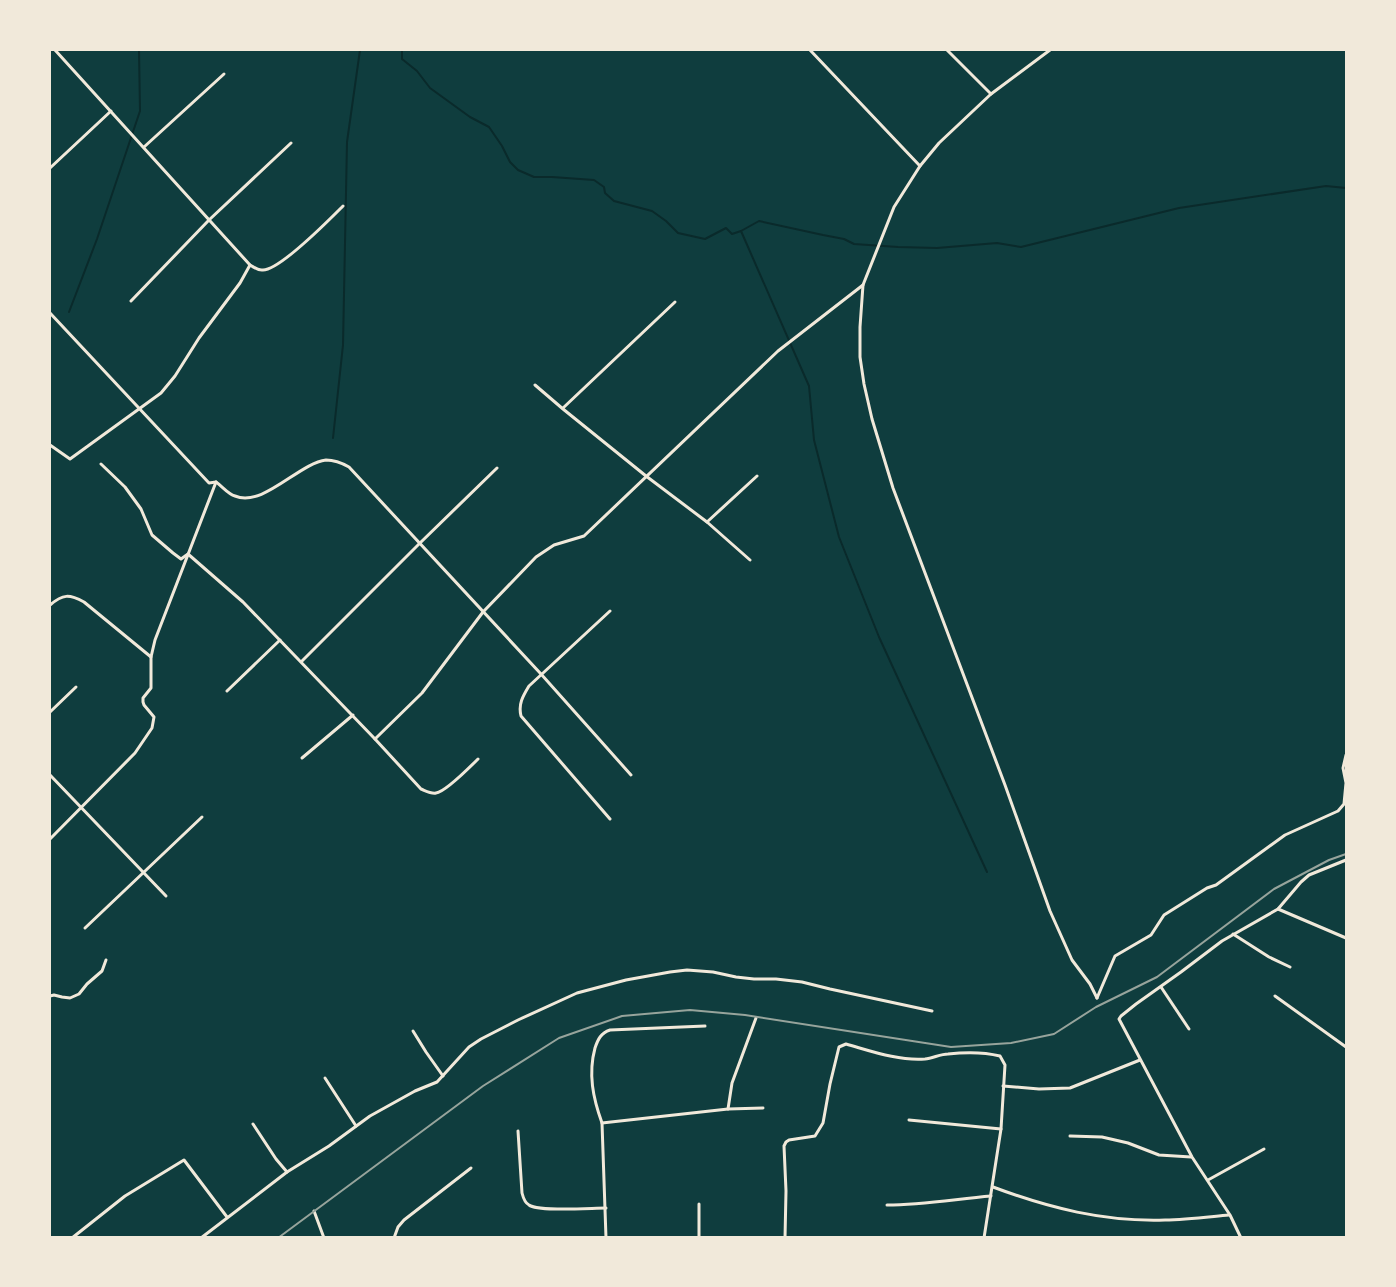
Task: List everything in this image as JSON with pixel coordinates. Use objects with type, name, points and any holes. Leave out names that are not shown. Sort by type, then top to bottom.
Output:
[{"type":"street","points":[[55,50],[256,269],[264,270],[274,266],[343,207]]},
{"type":"street","points":[[810,50],[920,166]]},
{"type":"street","points":[[947,50],[991,94]]},
{"type":"street","points":[[1050,50],[991,94],[939,143],[920,166],[894,207],[863,285],[860,357],[872,419],[892,488],[1001,774],[1050,911],[1072,960],[1090,984],[1097,998],[1115,956],[1151,935],[1164,915],[1207,888],[1216,885],[1285,835],[1338,811],[1344,804],[1346,783],[1343,768],[1347,755]]},
{"type":"street","points":[[144,147],[224,74]]},
{"type":"street","points":[[50,168],[111,111]]},
{"type":"street","points":[[131,301],[209,220],[291,143]]},
{"type":"street","points":[[50,445],[70,459],[161,393],[176,376],[199,338],[240,284],[250,265]]},
{"type":"street","points":[[375,739],[422,693],[483,612],[536,557],[554,544],[584,536],[778,351],[863,285]]},
{"type":"street","points":[[563,409],[675,302]]},
{"type":"street","points":[[50,313],[209,483],[216,482],[234,496],[245,498],[264,493],[326,460],[337,461],[349,467],[541,674],[631,775]]},
{"type":"street","points":[[536,385],[646,476],[707,522],[750,560]]},
{"type":"street","points":[[101,464],[125,487],[141,509],[152,535],[181,559],[188,554]]},
{"type":"street","points":[[302,662],[497,468]]},
{"type":"street","points":[[707,522],[757,476]]},
{"type":"street","points":[[50,839],[135,753],[152,728],[154,717],[144,705],[143,698],[151,688],[151,657],[155,640],[216,482]]},
{"type":"street","points":[[188,554],[243,602],[422,789],[436,793],[444,789],[478,759]]},
{"type":"street","points":[[50,605],[60,597],[75,597],[151,657]]},
{"type":"street","points":[[610,611],[529,686],[520,705],[522,716],[610,819]]},
{"type":"street","points":[[227,691],[280,640]]},
{"type":"street","points":[[50,712],[76,687]]},
{"type":"street","points":[[302,758],[353,715]]},
{"type":"street","points":[[50,775],[166,896]]},
{"type":"street","points":[[86,928],[202,817]]},
{"type":"street","points":[[1241,1238],[1230,1215],[1192,1157],[1119,1019],[1136,1004],[1233,934],[1278,909],[1309,875],[1347,860]]},
{"type":"street","points":[[1278,909],[1347,938]]},
{"type":"street","points":[[1233,934],[1269,957],[1290,967]]},
{"type":"street","points":[[50,996],[70,998],[78,994],[102,971],[106,960]]},
{"type":"street","points":[[201,1238],[287,1172],[370,1116],[415,1091],[437,1083],[469,1047],[481,1039],[577,993],[626,980],[687,970],[746,978],[802,982],[932,1011]]},
{"type":"street","points":[[1161,987],[1189,1029]]},
{"type":"street","points":[[1275,996],[1347,1047]]},
{"type":"street","points":[[728,1109],[732,1083],[756,1018]]},
{"type":"street","points":[[606,1238],[602,1123],[591,1082],[591,1064],[597,1042],[601,1035],[610,1030],[705,1026]]},
{"type":"street","points":[[413,1031],[443,1076]]},
{"type":"street","points":[[785,1238],[786,1142],[815,1136],[820,1128],[839,1047],[846,1044],[898,1058],[926,1059],[947,1054],[975,1053],[1000,1056],[1005,1065],[1001,1129],[984,1238]]},
{"type":"street","points":[[1004,1086],[1039,1089],[1070,1088],[1140,1060]]},
{"type":"street","points":[[325,1078],[356,1126]]},
{"type":"street","points":[[602,1123],[728,1109],[763,1108]]},
{"type":"street","points":[[909,1120],[1001,1129]]},
{"type":"street","points":[[253,1124],[287,1172]]},
{"type":"street","points":[[518,1131],[522,1193],[528,1205],[558,1209],[606,1208]]},
{"type":"street","points":[[1070,1136],[1102,1137],[1128,1143],[1159,1155],[1192,1157]]},
{"type":"street","points":[[1208,1180],[1264,1149]]},
{"type":"street","points":[[72,1238],[125,1196],[184,1160],[227,1217]]},
{"type":"street","points":[[394,1238],[404,1220],[471,1168]]},
{"type":"street","points":[[993,1187],[1042,1205],[1079,1214],[1130,1220],[1230,1215]]},
{"type":"street","points":[[887,1205],[918,1205],[991,1196]]},
{"type":"street","points":[[699,1204],[699,1238]]},
{"type":"street","points":[[314,1211],[324,1238]]},
{"type":"waterway","points":[[69,312],[97,239],[140,111],[139,50]]},
{"type":"waterway","points":[[333,438],[343,345],[347,142],[360,50]]},
{"type":"waterway","points":[[402,50],[402,59],[417,71],[430,88],[470,117],[489,127],[510,162],[518,170],[534,177],[594,180],[604,187],[605,193],[614,201],[652,211],[678,233],[705,239],[726,228],[732,234],[759,221],[844,239],[854,244],[937,248],[997,243],[1021,247],[1179,208],[1326,186],[1346,188]]},
{"type":"waterway","points":[[741,231],[809,386],[814,440],[839,537],[879,637],[987,872]]},
{"type":"railway","points":[[278,1238],[483,1086],[559,1038],[622,1016],[690,1010],[745,1015],[951,1047],[1011,1043],[1054,1034],[1096,1007],[1157,977],[1274,889],[1329,860],[1346,854]]}]
